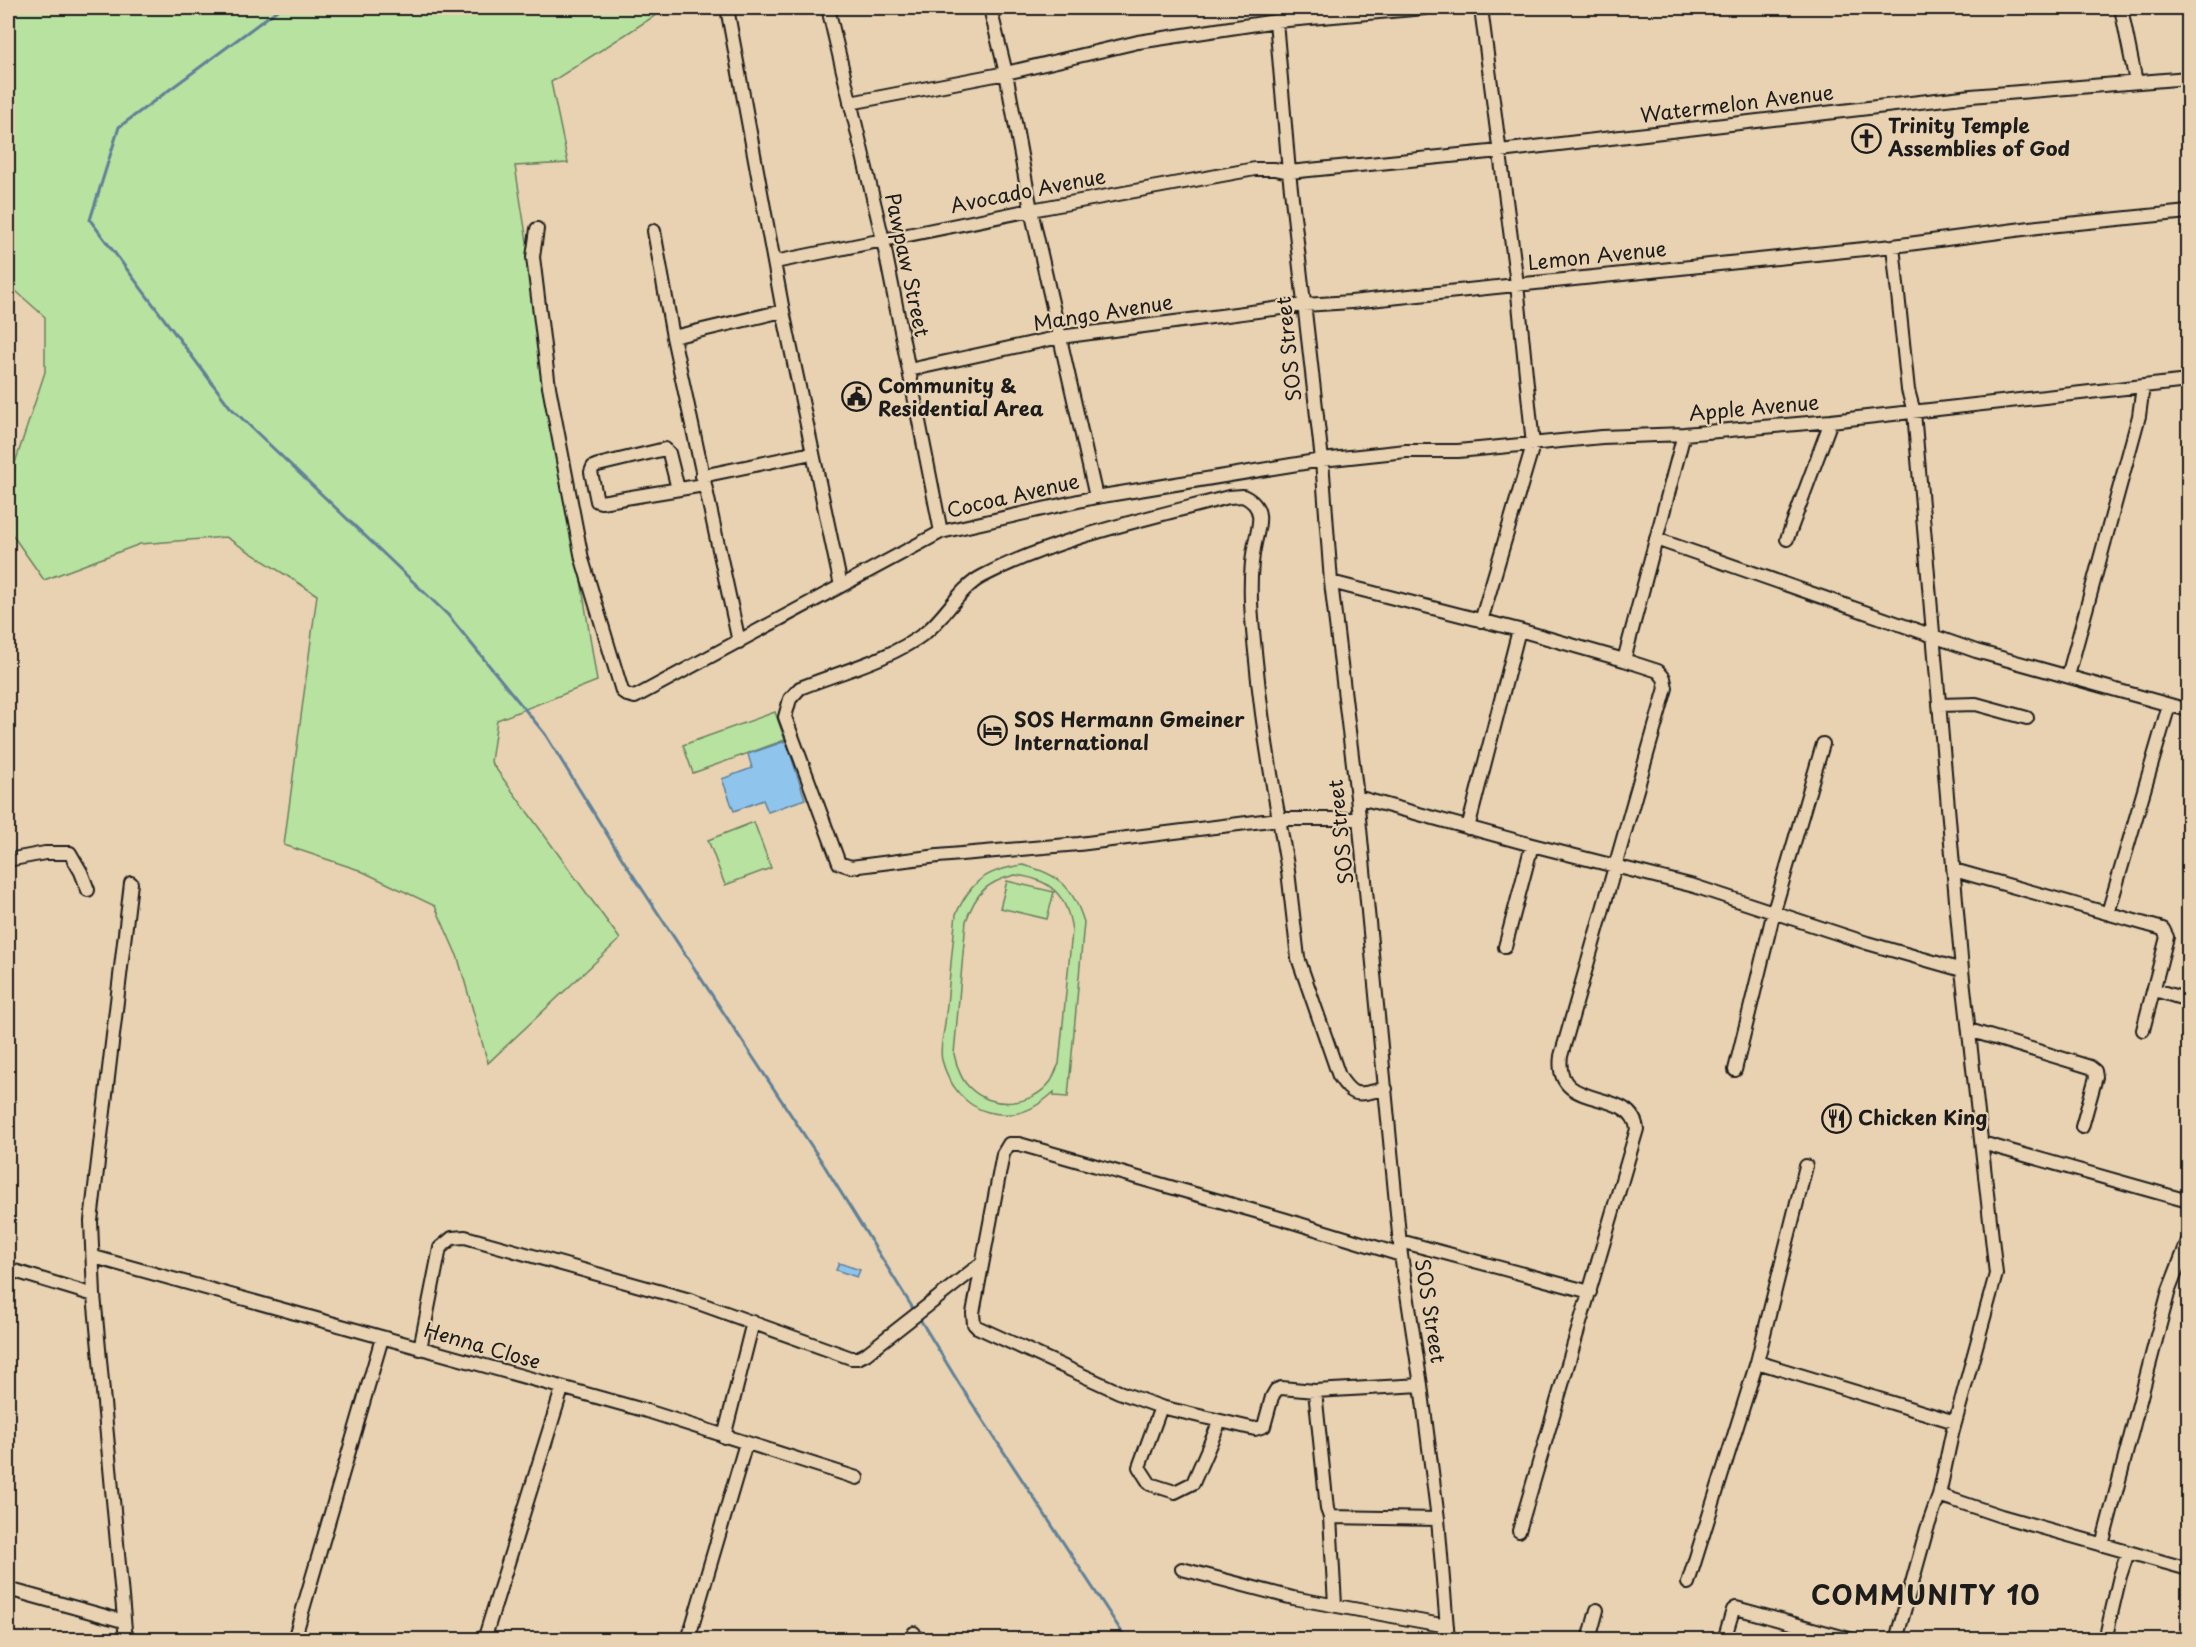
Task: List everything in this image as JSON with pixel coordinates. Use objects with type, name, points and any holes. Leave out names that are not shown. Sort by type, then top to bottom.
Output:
[{"type":"street","points":[[727,8],[783,311],[841,586]]},
{"type":"street","name":"Pawpaw Street","points":[[828,8],[883,240],[941,532]]},
{"type":"street","points":[[990,8],[1006,73],[1031,210],[1096,497]]},
{"type":"street","points":[[850,103],[1006,73],[1138,42],[1276,21],[1425,8]]},
{"type":"street","points":[[1481,8],[1517,284],[1533,445],[1481,621]]},
{"type":"street","points":[[2121,8],[2136,82]]},
{"type":"street","name":"SOS Street","points":[[1276,21],[1289,172],[1322,459],[1331,582],[1357,797],[1401,1255],[1438,1519],[1448,1640]]},
{"type":"street","name":"Watermelon Avenue","points":[[1289,172],[1500,151],[1971,96],[2188,78]]},
{"type":"street","name":"Avocado Avenue","points":[[775,262],[1031,210],[1256,169],[1289,172]]},
{"type":"street","name":"Lemon Avenue","points":[[1304,305],[1893,246],[2038,227],[2188,212]]},
{"type":"street","name":"Cocoa Avenue","points":[[537,229],[533,257],[551,399],[582,559],[622,691],[627,695],[635,697],[941,532],[1096,497],[1322,459]]},
{"type":"street","points":[[654,231],[673,337],[739,642]]},
{"type":"street","points":[[1893,246],[1908,390],[1914,412],[1962,970],[1996,1274],[1955,1422],[1939,1496],[1927,1529],[1896,1640]]},
{"type":"street","name":"Mango Avenue","points":[[909,370],[1060,337],[1304,305]]},
{"type":"street","points":[[673,337],[783,311]]},
{"type":"street","name":"Apple Avenue","points":[[1322,459],[1406,451],[1458,451],[1602,437],[1684,434],[1831,421],[2188,381]]},
{"type":"street","points":[[2068,676],[2133,441],[2143,386]]},
{"type":"street","points":[[1787,538],[1831,421]]},
{"type":"street","points":[[1624,660],[1684,434]]},
{"type":"street","points":[[678,489],[669,453],[665,449],[598,465],[593,467],[591,472],[597,501],[601,502],[678,489],[703,480],[812,453]]},
{"type":"street","points":[[1359,819],[1278,819],[1079,844],[844,866],[836,857],[785,717],[786,709],[790,699],[800,688],[906,646],[927,631],[980,577],[1018,559],[1128,524],[1229,497],[1243,496],[1252,500],[1259,512],[1250,571],[1251,605],[1264,736],[1278,819],[1288,871],[1298,958],[1339,1076],[1349,1091],[1354,1093],[1386,1089]]},
{"type":"street","points":[[1656,539],[1976,651],[2188,710]]},
{"type":"street","points":[[1331,582],[1519,630],[1624,660],[1658,671],[1664,678],[1666,688],[1614,866],[1559,1068],[1563,1082],[1572,1090],[1629,1111],[1636,1122],[1637,1129],[1519,1531]]},
{"type":"street","points":[[1468,828],[1519,630]]},
{"type":"street","points":[[1939,705],[1976,704],[2027,718]]},
{"type":"street","points":[[2108,913],[2169,705]]},
{"type":"street","points":[[1735,1070],[1774,911],[1823,744]]},
{"type":"street","points":[[1357,797],[1694,886],[1867,943],[1962,970]]},
{"type":"street","points":[[1505,947],[1532,845]]},
{"type":"street","points":[[8,860],[45,853],[70,854],[88,890]]},
{"type":"street","points":[[1954,870],[2163,929],[2167,937],[2143,1030]]},
{"type":"street","points":[[126,1640],[94,1295],[91,1221],[124,959],[131,883]]},
{"type":"street","points":[[2155,990],[2188,1000]]},
{"type":"street","points":[[1969,1029],[2090,1067],[2096,1071],[2082,1127]]},
{"type":"street","points":[[1982,1143],[2188,1201]]},
{"type":"street","points":[[1401,1255],[1019,1144],[1009,1144],[1003,1154],[972,1313],[974,1324],[977,1327],[1084,1377],[1161,1407],[1254,1429],[1264,1426],[1275,1390],[1281,1388],[1315,1391],[1421,1385]]},
{"type":"street","points":[[1688,1583],[1757,1362],[1806,1166]]},
{"type":"street","points":[[420,1349],[440,1248],[452,1238],[465,1237],[690,1300],[845,1356],[858,1358],[982,1263]]},
{"type":"street","points":[[1400,1241],[1590,1292]]},
{"type":"street","points":[[2102,1545],[2169,1290],[2188,1241]]},
{"type":"street","name":"Henna Close","points":[[94,1257],[647,1411],[857,1478]]},
{"type":"street","points":[[8,1269],[94,1295]]},
{"type":"street","points":[[724,1437],[753,1322]]},
{"type":"street","points":[[294,1640],[382,1338]]},
{"type":"street","points":[[1757,1362],[1955,1422]]},
{"type":"street","points":[[484,1640],[562,1389]]},
{"type":"street","points":[[1315,1391],[1327,1509],[1330,1517],[1335,1605]]},
{"type":"street","points":[[1161,1407],[1139,1467],[1150,1484],[1175,1492],[1193,1483],[1220,1421]]},
{"type":"street","points":[[688,1640],[746,1443]]},
{"type":"street","points":[[1939,1496],[2188,1569]]},
{"type":"street","points":[[1330,1517],[1438,1519]]},
{"type":"street","points":[[2105,1640],[2128,1552]]},
{"type":"street","points":[[1182,1569],[1293,1598],[1447,1626]]},
{"type":"street","points":[[8,1589],[123,1621]]},
{"type":"street","points":[[1724,1640],[1733,1610],[1736,1608],[1853,1640]]},
{"type":"street","points":[[1588,1640],[1597,1610]]},
{"type":"green space","points":[[8,8],[667,8],[551,82],[568,163],[515,166],[597,681],[497,720],[491,762],[620,939],[488,1063],[458,958],[435,906],[359,870],[284,845],[317,595],[226,537],[140,544],[44,580],[11,533],[15,463],[45,372],[45,317],[8,284]]},
{"type":"green space","points":[[775,712],[785,740],[693,773],[683,745]]},
{"type":"green space","points":[[754,822],[771,868],[725,885],[708,840]]},
{"type":"green space","points":[[1023,865],[1055,878],[1063,884],[1075,900],[1084,922],[1068,1097],[1054,1096],[1054,1092],[1032,1108],[1016,1113],[998,1114],[979,1109],[964,1099],[948,1077],[941,1051],[956,914],[974,885],[990,874]],"holes":[[[1015,875],[1028,877],[1048,885],[1055,891],[1070,918],[1072,931],[1059,1064],[1051,1081],[1043,1090],[1023,1100],[1000,1102],[988,1099],[969,1087],[961,1076],[954,1054],[966,921],[978,896],[989,885]]]},
{"type":"green space","points":[[1007,881],[1054,892],[1047,919],[1000,908]]},
{"type":"water","points":[[786,741],[805,799],[768,812],[763,800],[734,811],[722,779],[752,768],[748,754]]},
{"type":"water","points":[[839,1263],[860,1270],[857,1277],[836,1270]]},
{"type":"waterway","points":[[280,8],[119,127],[90,220],[230,407],[448,615],[545,734],[623,860],[822,1162],[914,1310]]},
{"type":"waterway","points":[[918,1316],[960,1385],[1127,1640]]},
{"type":"place","name":"Trinity Temple Assemblies of God","points":[[1867,138]]},
{"type":"place","name":"Community & Residential Area","points":[[857,397]]},
{"type":"place","name":"SOS Hermann Gmeiner International","points":[[993,731]]},
{"type":"place","name":"Chicken King","points":[[1837,1118]]},
{"type":"district","name":"COMMUNITY 10","points":[[1926,1596]]}]
